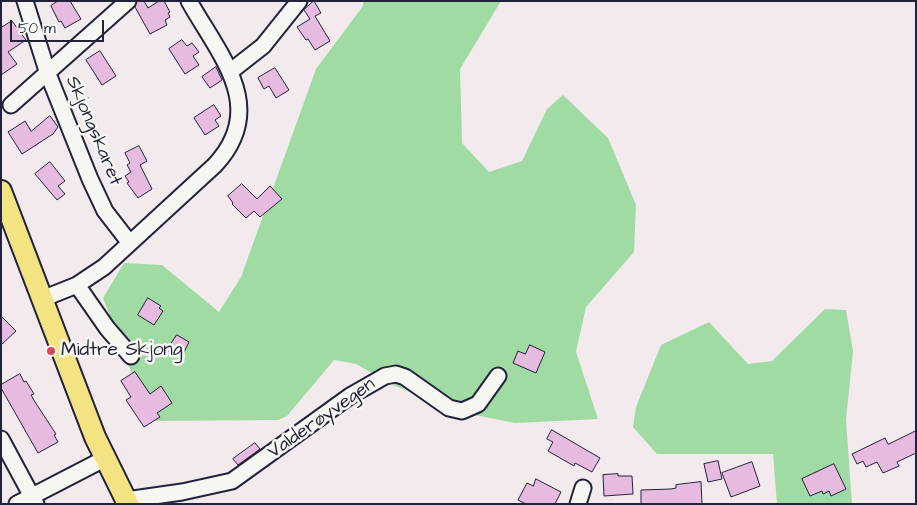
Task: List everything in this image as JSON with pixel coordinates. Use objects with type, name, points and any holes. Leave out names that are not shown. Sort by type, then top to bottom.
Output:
[{"type":"main road","name":"Valderøyvegen","points":[[1,191],[104,459],[127,502]]},
{"type":"street","points":[[11,106],[48,74],[25,1]]},
{"type":"street","name":"Skjongskaret","points":[[128,1],[48,74],[98,196],[114,223],[129,242]]},
{"type":"street","points":[[42,299],[77,284],[104,267],[215,165],[230,146],[235,136],[240,111],[231,71],[189,1]]},
{"type":"street","points":[[231,71],[263,46],[299,1]]},
{"type":"street","points":[[77,284],[107,328],[132,356]]},
{"type":"street","name":"Valderøyvegen","points":[[127,502],[232,482],[350,396],[385,376],[396,374],[405,377],[449,408],[462,411],[478,404],[498,376]]},
{"type":"street","points":[[1,439],[34,500]]},
{"type":"street","points":[[17,504],[34,500],[104,459]]},
{"type":"street","points":[[578,504],[583,488]]},
{"type":"green space","points":[[363,1],[501,1],[460,69],[462,143],[489,172],[522,161],[547,109],[563,95],[608,138],[636,205],[634,252],[586,307],[576,352],[598,419],[515,423],[460,412],[393,385],[356,364],[334,360],[287,416],[278,420],[150,421],[103,298],[124,263],[162,265],[219,312],[241,277],[316,69],[363,6]]},
{"type":"green space","points":[[825,309],[846,310],[853,351],[846,420],[852,504],[777,504],[773,454],[657,454],[633,427],[636,407],[661,345],[709,322],[748,364],[772,361]]},
{"type":"building","points":[[58,1],[70,1],[81,19],[65,28],[61,21],[59,22],[51,6]]},
{"type":"building","points":[[137,1],[144,1],[148,8],[159,1],[164,1],[170,12],[168,13],[170,17],[165,20],[167,25],[150,34],[135,7]]},
{"type":"building","points":[[314,1],[321,13],[315,16],[330,41],[315,50],[297,27],[310,19],[304,10]]},
{"type":"building","points":[[12,21],[26,40],[8,52],[17,64],[1,75],[1,28]]},
{"type":"building","points":[[182,40],[187,46],[192,43],[199,52],[193,56],[199,65],[185,74],[169,49]]},
{"type":"building","points":[[100,51],[116,76],[102,85],[86,60]]},
{"type":"building","points":[[216,67],[222,80],[210,88],[202,77]]},
{"type":"building","points":[[275,68],[289,90],[276,98],[269,86],[264,89],[258,78]]},
{"type":"building","points":[[214,105],[221,116],[215,120],[219,126],[205,135],[194,118]]},
{"type":"building","points":[[50,116],[58,127],[53,134],[22,154],[8,132],[25,121],[31,131]]},
{"type":"building","points":[[139,146],[147,161],[140,165],[152,189],[138,198],[127,183],[129,182],[125,176],[131,172],[127,165],[130,163],[125,153]]},
{"type":"building","points":[[50,162],[65,181],[58,186],[65,194],[57,200],[35,174]]},
{"type":"building","points":[[242,184],[257,199],[270,186],[282,199],[260,217],[254,211],[246,218],[232,204],[228,196]]},
{"type":"building","points":[[148,298],[161,306],[159,308],[163,311],[154,325],[138,315]]},
{"type":"building","points":[[1,316],[16,331],[1,345]]},
{"type":"building","points":[[177,335],[189,342],[181,358],[167,350]]},
{"type":"building","points":[[530,345],[545,352],[536,373],[513,363],[518,351],[525,354]]},
{"type":"building","points":[[135,372],[150,394],[161,386],[172,403],[157,413],[160,417],[144,427],[126,400],[131,397],[121,381]]},
{"type":"building","points":[[20,374],[34,394],[31,395],[56,434],[54,435],[58,442],[38,453],[1,388],[1,385]]},
{"type":"building","points":[[552,430],[600,458],[592,472],[575,463],[574,466],[548,451],[553,442],[547,439]]},
{"type":"building","points":[[916,431],[916,453],[897,462],[899,466],[883,473],[877,462],[866,467],[863,461],[857,464],[852,454],[885,438],[888,444]]},
{"type":"building","points":[[255,443],[260,449],[238,465],[233,459]]},
{"type":"building","points":[[718,461],[722,479],[708,482],[704,464]]},
{"type":"building","points":[[752,462],[760,486],[731,497],[722,473]]},
{"type":"building","points":[[834,464],[846,489],[831,496],[829,491],[823,494],[822,491],[810,496],[802,479]]},
{"type":"building","points":[[618,474],[618,476],[632,476],[633,494],[604,496],[603,475]]},
{"type":"building","points":[[536,479],[561,492],[555,504],[526,504],[518,500],[527,483],[533,486]]},
{"type":"building","points":[[701,482],[702,504],[641,504],[641,490],[671,489],[676,488],[676,485]]},
{"type":"place","name":"Midtre Skjong","points":[[51,351]]}]
